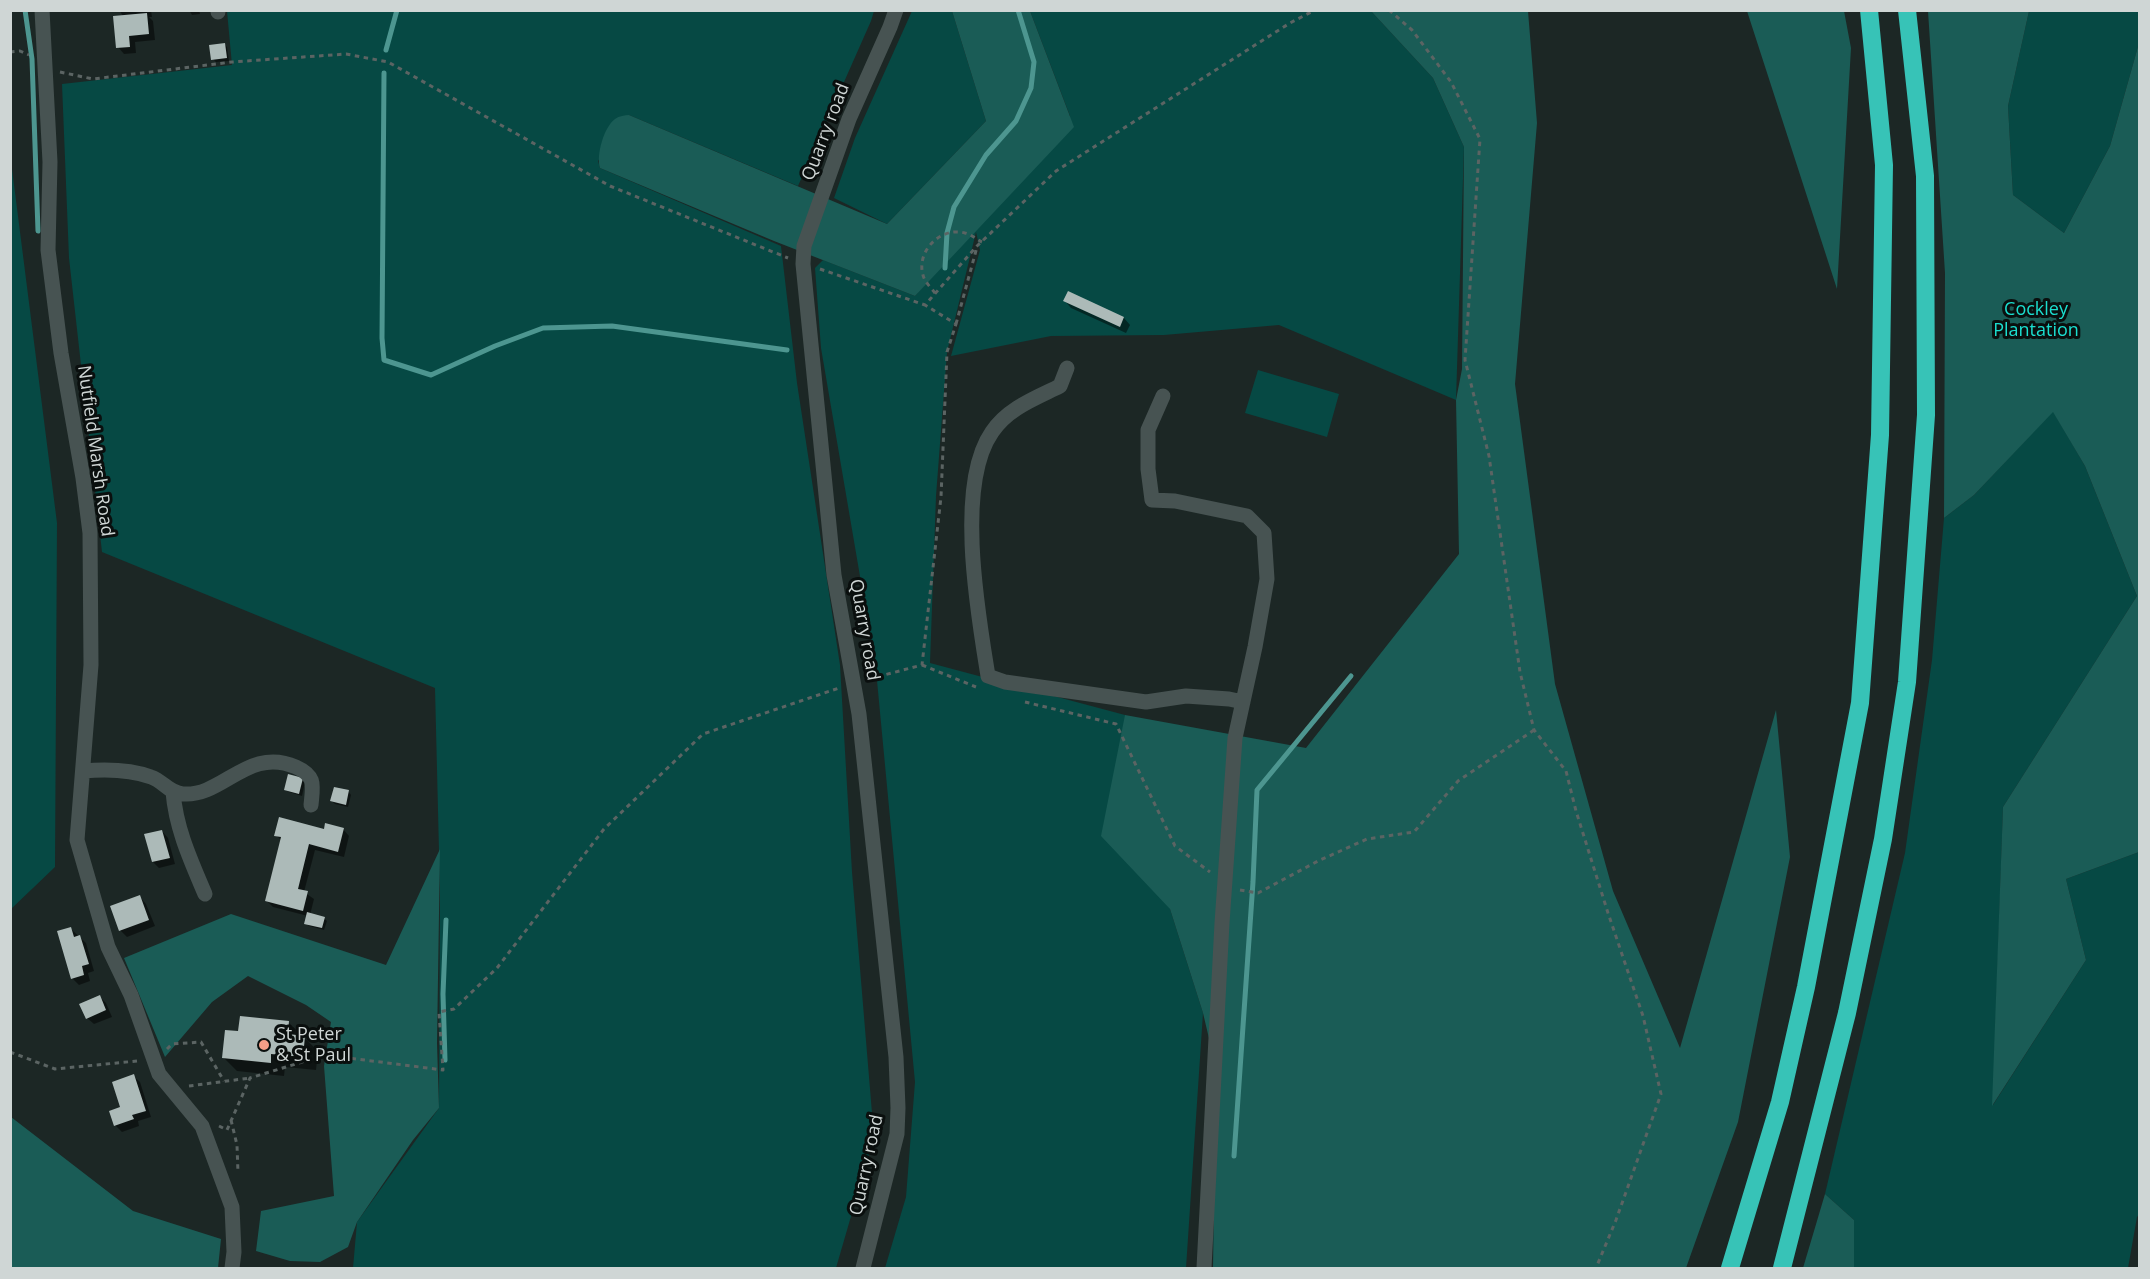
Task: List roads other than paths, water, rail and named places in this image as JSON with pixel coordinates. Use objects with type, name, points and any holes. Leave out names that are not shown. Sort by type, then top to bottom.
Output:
[{"type":"highway","points":[[1730,1269],[1782,1090],[1806,987],[1860,703],[1880,435],[1884,165],[1869,10]]},
{"type":"highway","points":[[1782,1269],[1847,1013],[1883,839],[1907,682],[1926,415],[1925,176],[1907,10]]},
{"type":"street","name":"Nutfield Marsh Road","points":[[42,10],[51,162],[48,250],[61,353],[83,478],[90,533],[91,665],[77,840],[108,947],[132,995],[159,1074],[202,1126],[232,1207],[234,1252],[232,1269]]},
{"type":"street","name":"Quarry road","points":[[863,1269],[897,1134],[898,1108],[889,985],[859,714],[834,575],[803,264],[804,246],[849,119],[896,10]]},
{"type":"street","points":[[1066,368],[1060,386],[1016,408],[992,432],[975,471],[973,540],[978,608],[988,676],[1005,682],[1146,702],[1186,696],[1243,702]]},
{"type":"street","points":[[1163,396],[1148,430],[1148,469],[1152,500],[1175,501],[1247,516],[1264,533],[1267,579],[1235,738],[1224,887],[1204,1269]]},
{"type":"street","points":[[83,771],[109,768],[153,778],[173,792],[185,794],[196,792],[268,761],[293,766],[307,773],[312,779],[311,805]]},
{"type":"street","points":[[173,792],[175,815],[185,847],[205,894]]},
{"type":"waterway","points":[[25,10],[32,59],[38,231]]},
{"type":"waterway","points":[[386,50],[397,10]]},
{"type":"waterway","points":[[945,268],[947,233],[954,207],[986,155],[1016,121],[1031,88],[1034,62],[1018,10]]},
{"type":"waterway","points":[[384,73],[382,338],[384,360],[431,375],[495,346],[543,328],[612,326],[787,350]]},
{"type":"waterway","points":[[1234,1156],[1257,790],[1351,676]]},
{"type":"waterway","points":[[445,1060],[443,994],[446,920]]},
{"type":"place","name":"St Peter & St Paul","points":[[264,1045]]},
{"type":"park label","name":"Cockley Plantation","points":[[2036,320]]}]
